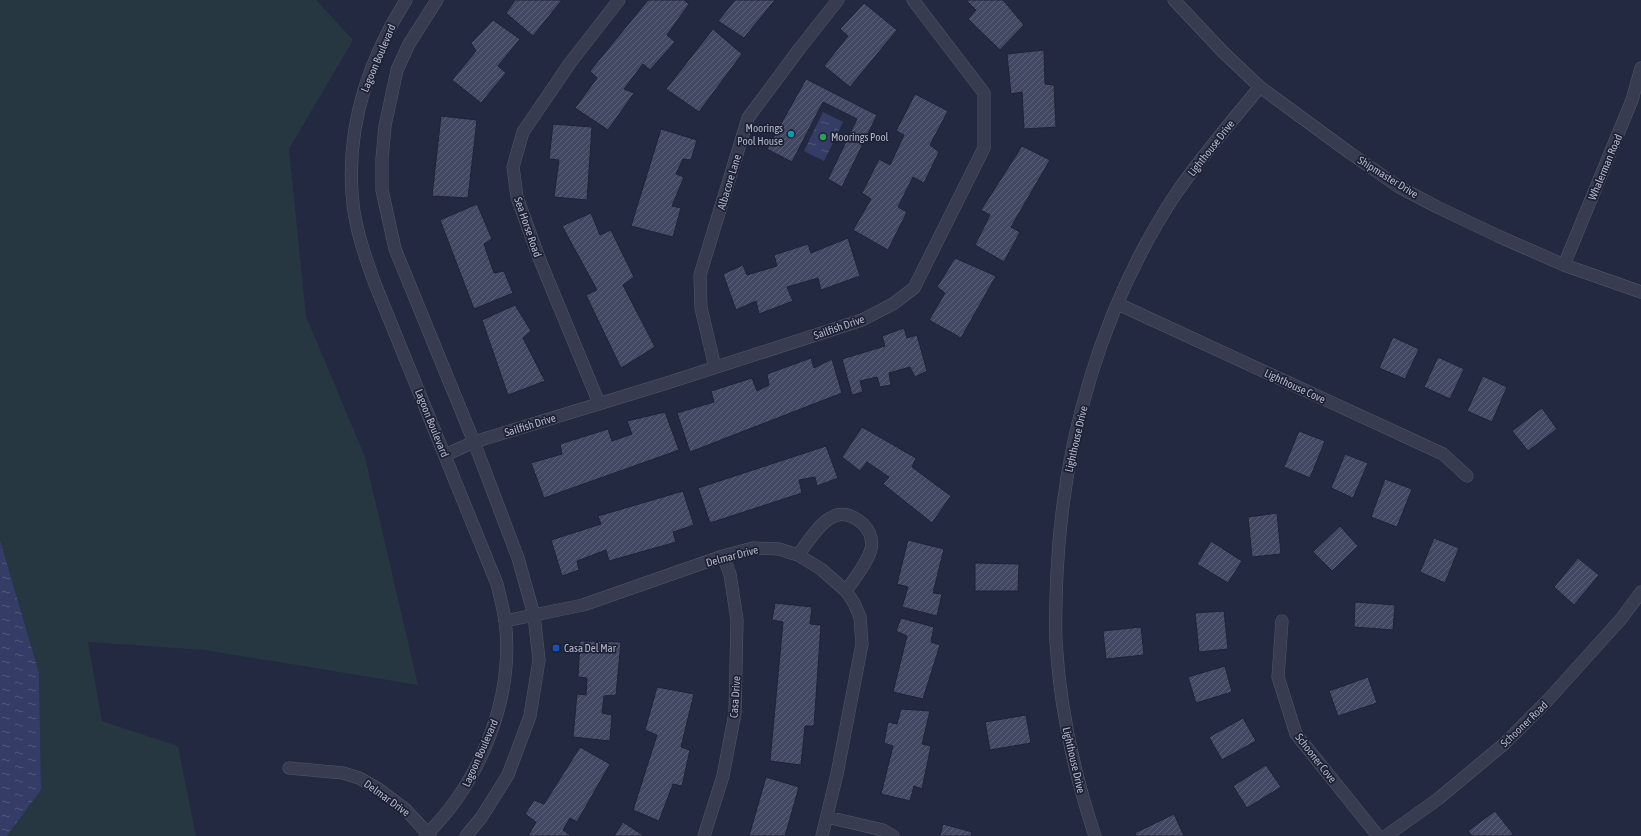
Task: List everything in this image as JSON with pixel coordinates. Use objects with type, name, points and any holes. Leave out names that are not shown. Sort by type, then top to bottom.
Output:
[{"type":"street","name":"Lagoon Boulevard","points":[[406,0],[370,71],[357,110],[353,137],[351,177],[354,216],[362,246],[375,284],[446,455],[497,584],[505,621],[506,648],[504,679],[500,704],[493,727],[471,777],[454,805],[428,835]]},
{"type":"street","name":"Lagoon Boulevard","points":[[437,0],[409,44],[397,70],[385,126],[382,159],[382,190],[395,248],[474,442],[518,558],[534,615],[538,660],[530,716],[508,775],[481,818],[466,836]]},
{"type":"street","name":"Sea Horse Road","points":[[599,403],[539,258],[517,197],[513,167],[523,132],[570,63],[618,0]]},
{"type":"street","name":"Albacore Lane","points":[[715,367],[701,308],[700,275],[748,118],[838,0]]},
{"type":"street","name":"Sailfish Drive","points":[[446,455],[474,442],[862,320],[893,304],[914,288],[984,148],[984,93],[913,0]]},
{"type":"street","name":"Shipmaster Drive","points":[[1174,0],[1223,52],[1260,87],[1350,154],[1399,187],[1436,207],[1564,265],[1641,292]]},
{"type":"street","name":"Whalerman Road","points":[[1564,265],[1637,102],[1641,68]]},
{"type":"street","name":"Lighthouse Drive","points":[[1095,836],[1082,796],[1066,730],[1056,641],[1056,600],[1061,524],[1066,482],[1073,447],[1096,363],[1118,304],[1142,253],[1175,196],[1210,147],[1260,87]]},
{"type":"street","name":"Lighthouse Cove","points":[[1118,304],[1443,454],[1467,476]]},
{"type":"street","points":[[798,555],[823,524],[835,515],[845,514],[862,523],[868,529],[871,536],[871,550],[861,569],[846,591]]},
{"type":"street","name":"Delmar Drive","points":[[505,621],[583,605],[723,556],[753,548],[779,549],[798,555],[821,569],[846,591],[854,603],[860,617],[862,644],[822,836]]},
{"type":"street","name":"Casa Drive","points":[[704,836],[723,776],[735,713],[737,620],[730,574],[723,556]]},
{"type":"street","name":"Schooner Road","points":[[1386,836],[1438,799],[1504,744],[1548,700],[1621,619],[1641,592]]},
{"type":"street","name":"Schooner Cove","points":[[1282,621],[1278,677],[1296,734],[1378,836]]},
{"type":"street","name":"Delmar Drive","points":[[289,768],[343,773],[358,778],[377,788],[404,809],[428,835]]},
{"type":"street","points":[[827,817],[883,830],[893,836]]},
{"type":"shaded area","points":[[0,0],[316,0],[353,40],[289,149],[306,316],[365,457],[418,685],[205,650],[88,642],[102,721],[178,746],[196,836],[7,836],[41,790],[39,673],[0,540]]},
{"type":"water","name":"Moorings Pool","points":[[823,112],[843,122],[824,161],[804,151]]},
{"type":"water","points":[[0,540],[39,673],[41,790],[7,836],[0,836]]},
{"type":"building","points":[[515,0],[562,0],[533,36],[506,13]]},
{"type":"building","points":[[648,0],[684,0],[689,4],[667,35],[675,42],[650,70],[643,64],[624,89],[634,93],[608,130],[575,108],[597,78],[590,71]]},
{"type":"building","points":[[735,0],[775,0],[744,38],[718,21]]},
{"type":"building","points":[[966,0],[1003,0],[1024,25],[1000,50],[968,19],[976,10]]},
{"type":"building","points":[[864,3],[897,30],[850,87],[824,66],[848,36],[840,29]]},
{"type":"building","points":[[493,20],[520,39],[498,66],[506,73],[481,103],[452,80],[476,51],[471,43]]},
{"type":"building","points":[[713,29],[742,54],[699,112],[666,89]]},
{"type":"building","points":[[1044,50],[1045,84],[1054,85],[1056,127],[1024,129],[1022,92],[1011,94],[1007,54]]},
{"type":"building","name":"Moorings Pool House","points":[[806,79],[877,115],[842,187],[828,179],[857,119],[823,102],[792,162],[767,149]]},
{"type":"building","points":[[915,94],[948,111],[930,145],[939,152],[924,183],[913,177],[898,207],[907,212],[888,250],[853,230],[871,199],[862,193],[879,159],[890,165],[904,135],[896,131]]},
{"type":"building","points":[[441,116],[477,120],[468,198],[432,196]]},
{"type":"building","points":[[553,124],[592,127],[587,200],[554,197],[559,160],[549,159]]},
{"type":"building","points":[[661,129],[697,140],[691,160],[683,159],[676,174],[684,177],[672,206],[681,208],[673,237],[631,226]]},
{"type":"building","points":[[1022,146],[1050,160],[1011,227],[1020,232],[1004,262],[975,245],[990,215],[981,210]]},
{"type":"building","points":[[477,204],[492,239],[484,244],[494,273],[504,271],[513,293],[474,309],[440,220]]},
{"type":"building","points":[[591,213],[600,235],[611,230],[634,277],[623,285],[655,347],[621,368],[586,295],[597,290],[562,226]]},
{"type":"building","points":[[848,238],[860,276],[821,290],[818,278],[787,287],[793,301],[759,314],[756,301],[736,310],[723,274],[743,265],[747,275],[777,266],[774,255],[808,244],[811,253]]},
{"type":"building","points":[[955,258],[996,276],[961,338],[929,320],[945,293],[937,287]]},
{"type":"building","points":[[515,305],[531,331],[523,338],[545,381],[508,395],[482,320]]},
{"type":"building","points":[[904,328],[907,338],[917,335],[927,371],[915,377],[910,367],[889,373],[891,385],[880,387],[877,377],[860,381],[863,392],[852,395],[842,359],[885,346],[882,336]]},
{"type":"building","points":[[1393,337],[1419,349],[1405,379],[1379,368]]},
{"type":"building","points":[[1438,357],[1464,369],[1450,399],[1424,387]]},
{"type":"building","points":[[811,358],[814,368],[832,359],[842,393],[690,452],[677,413],[714,402],[711,391],[752,378],[757,391],[769,385],[767,374]]},
{"type":"building","points":[[1483,376],[1507,387],[1492,422],[1467,411]]},
{"type":"building","points":[[1542,408],[1557,429],[1528,451],[1512,431]]},
{"type":"building","points":[[665,412],[679,450],[544,498],[531,463],[562,454],[560,444],[608,429],[612,441],[632,434],[627,421]]},
{"type":"building","points":[[862,427],[916,458],[912,467],[951,496],[932,523],[883,484],[889,477],[867,462],[860,471],[842,457]]},
{"type":"building","points":[[1299,431],[1325,441],[1310,478],[1284,467]]},
{"type":"building","points":[[826,446],[838,478],[817,486],[815,477],[799,480],[802,493],[710,523],[698,488]]},
{"type":"building","points":[[1345,454],[1368,463],[1353,498],[1331,488]]},
{"type":"building","points":[[1385,479],[1412,489],[1397,527],[1371,517]]},
{"type":"building","points":[[683,491],[694,525],[673,532],[676,542],[609,561],[606,550],[577,561],[579,570],[562,576],[551,540],[601,524],[598,516]]},
{"type":"building","points":[[1277,513],[1281,554],[1252,557],[1248,517]]},
{"type":"building","points":[[1340,526],[1358,546],[1332,571],[1313,552]]},
{"type":"building","points":[[1434,538],[1459,548],[1445,583],[1420,572]]},
{"type":"building","points":[[908,540],[944,549],[933,593],[942,594],[937,616],[902,607],[908,587],[897,584]]},
{"type":"building","points":[[1211,541],[1242,561],[1228,583],[1197,564]]},
{"type":"building","points":[[1578,558],[1599,575],[1574,605],[1554,587]]},
{"type":"building","points":[[975,563],[1019,564],[1018,591],[975,591]]},
{"type":"building","points":[[1355,602],[1395,605],[1393,630],[1354,627]]},
{"type":"building","points":[[775,603],[812,607],[810,624],[821,625],[814,726],[805,726],[801,765],[770,761],[783,622],[772,620]]},
{"type":"building","points":[[1224,611],[1228,649],[1199,652],[1195,613]]},
{"type":"building","points":[[901,618],[934,627],[931,642],[940,645],[923,699],[893,692],[907,636],[896,631]]},
{"type":"building","points":[[1141,627],[1144,655],[1106,659],[1103,631]]},
{"type":"building","points":[[580,641],[621,642],[616,695],[604,696],[602,713],[612,715],[610,741],[573,737],[577,694],[586,695],[587,678],[578,677]]},
{"type":"building","points":[[1225,666],[1232,692],[1196,703],[1188,677]]},
{"type":"building","points":[[1368,677],[1377,703],[1338,716],[1329,691]]},
{"type":"building","points":[[657,687],[694,694],[681,747],[690,750],[682,786],[673,784],[659,821],[633,810],[657,735],[645,730]]},
{"type":"building","points":[[901,709],[930,711],[922,744],[931,746],[922,789],[914,786],[910,801],[881,794],[893,746],[884,743],[888,722],[897,724]]},
{"type":"building","points":[[1026,715],[1031,743],[990,750],[985,722]]},
{"type":"building","points":[[1243,718],[1256,741],[1222,760],[1209,737]]},
{"type":"building","points":[[580,747],[610,764],[577,822],[570,818],[563,830],[571,836],[528,836],[536,822],[525,814],[534,800],[544,804]]},
{"type":"building","points":[[1266,765],[1281,787],[1247,808],[1233,786]]},
{"type":"building","points":[[766,777],[799,787],[785,836],[749,836]]},
{"type":"building","points":[[1495,811],[1513,834],[1510,836],[1472,836],[1468,831]]},
{"type":"building","points":[[1174,814],[1184,836],[1136,836],[1135,833]]},
{"type":"building","points":[[623,822],[644,836],[614,836]]},
{"type":"building","points":[[943,824],[972,832],[971,836],[940,836]]},
{"type":"place","name":"Moorings Pool House","points":[[791,134]]},
{"type":"place","name":"Moorings Pool","points":[[823,137]]},
{"type":"place","name":"Casa Del Mar","points":[[556,648]]}]
